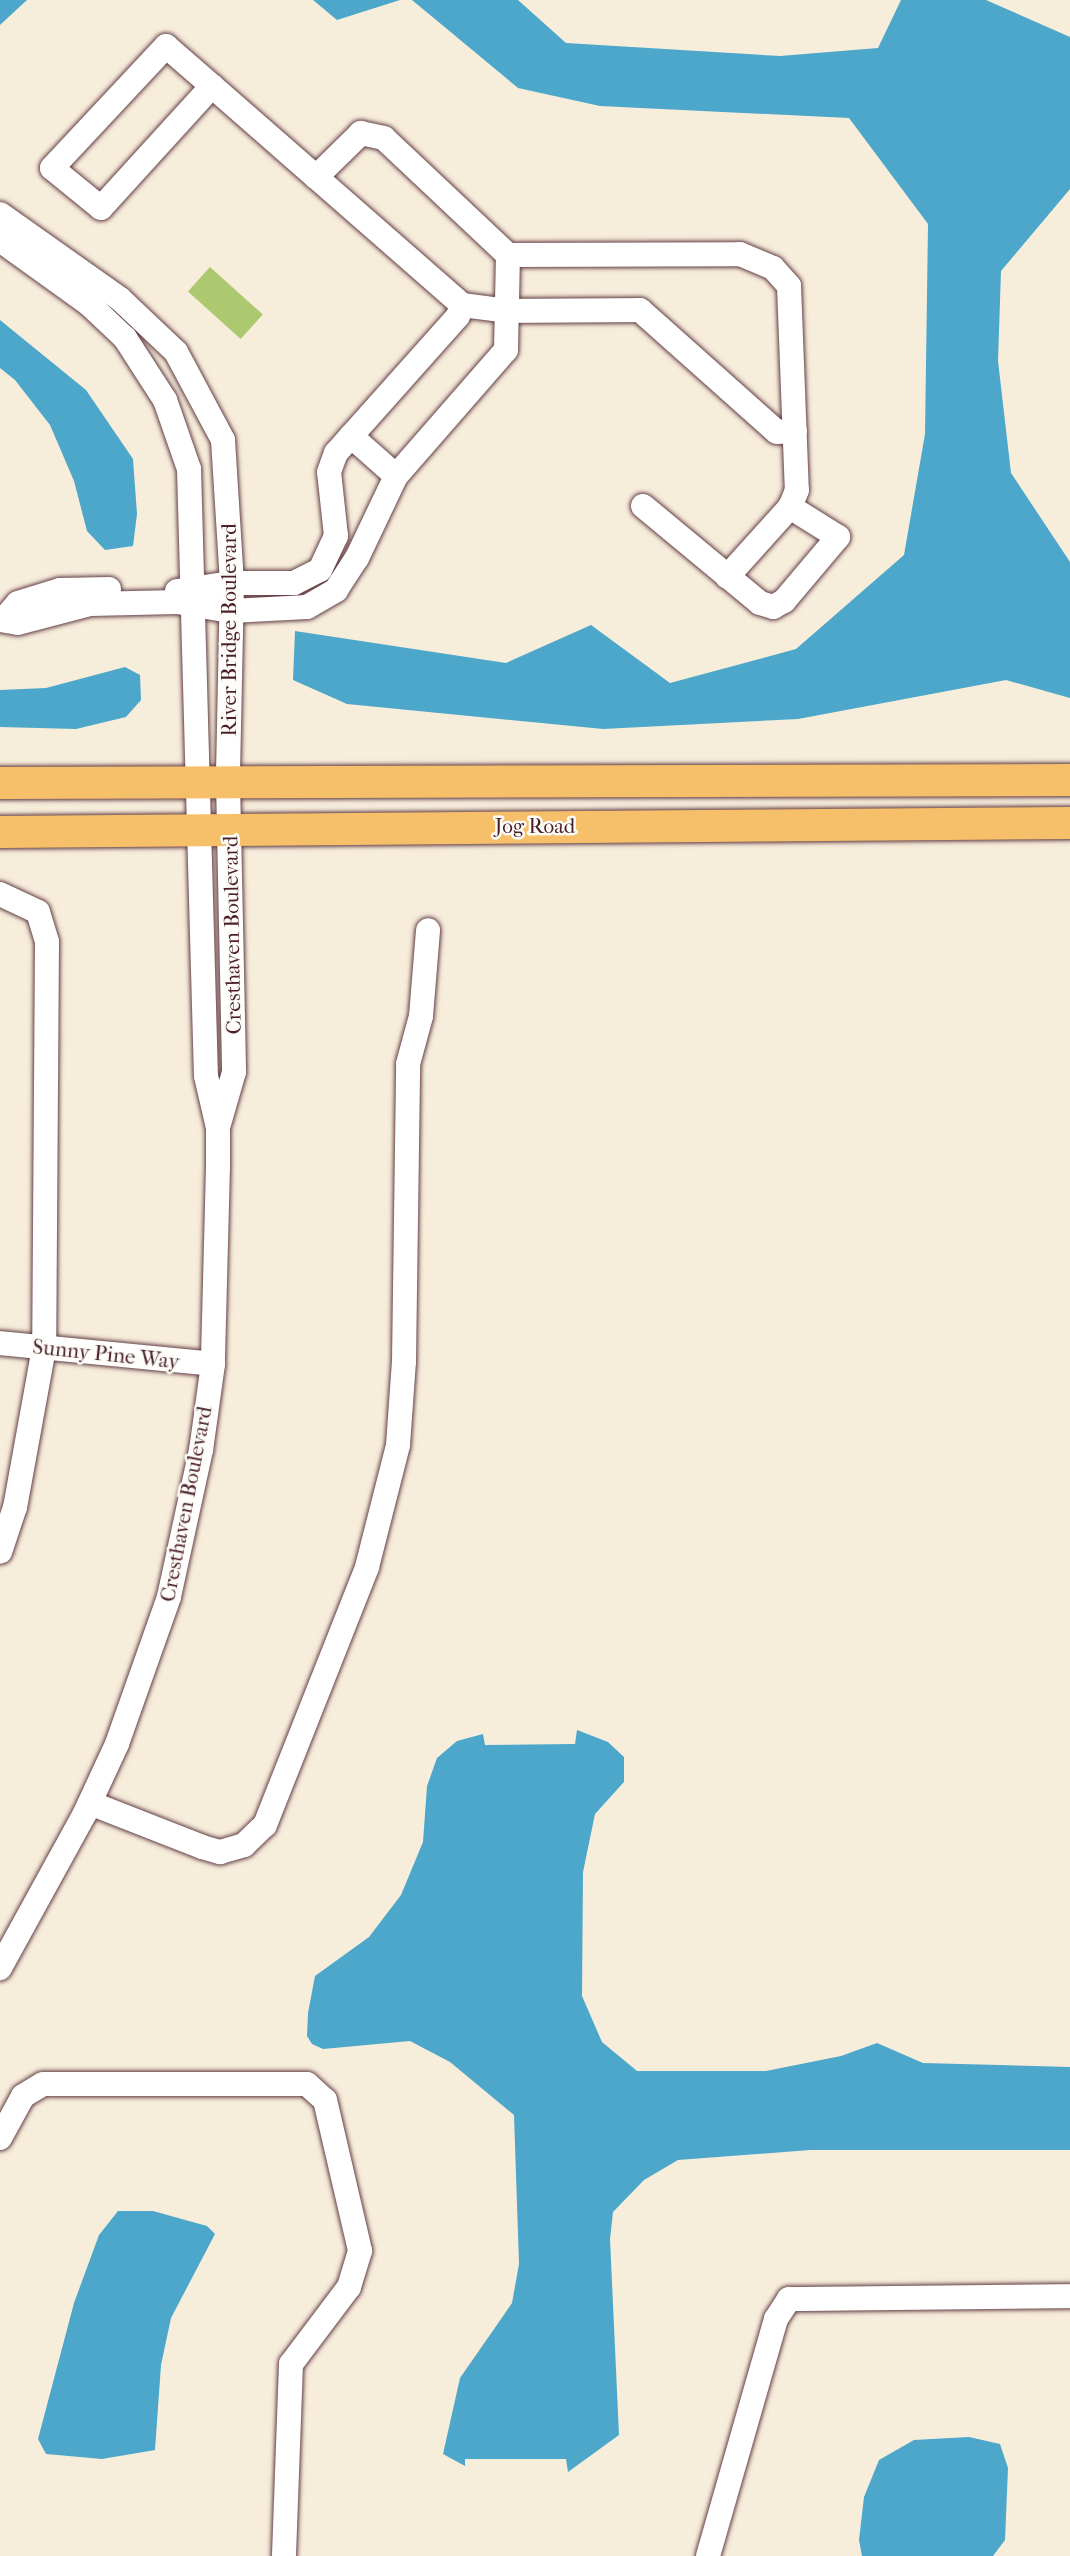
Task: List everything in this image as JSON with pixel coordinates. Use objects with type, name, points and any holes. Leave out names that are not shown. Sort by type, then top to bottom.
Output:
[{"type":"main road","points":[[893,780],[893,824]]},
{"type":"main road","points":[[0,783],[1070,780]]},
{"type":"main road","name":"Jog Road","points":[[0,832],[1070,824]]},
{"type":"street","points":[[212,86],[101,208],[52,168],[166,46],[212,86],[462,305],[508,311],[640,310],[777,432],[795,431]]},
{"type":"street","points":[[316,177],[361,133],[384,138],[508,255],[726,253],[773,268],[789,286],[791,298],[797,491],[790,507],[727,577]]},
{"type":"street","name":"River Bridge Boulevard","points":[[0,214],[148,324],[176,352],[202,394],[223,440],[228,479],[232,583],[228,781]]},
{"type":"street","name":"River Bridge Boulevard","points":[[0,240],[103,316],[148,369],[169,409],[190,485],[188,599],[197,781]]},
{"type":"street","points":[[188,599],[231,611],[307,607],[335,590],[357,558],[396,476],[506,350],[508,255]]},
{"type":"street","points":[[2,619],[18,622],[90,604],[188,599],[232,583],[294,583],[320,570],[336,536],[331,464],[351,436],[458,316],[462,305]]},
{"type":"street","points":[[169,409],[202,394]]},
{"type":"street","points":[[351,436],[396,476]]},
{"type":"street","points":[[190,485],[228,479]]},
{"type":"street","points":[[643,506],[760,603],[773,607],[784,601],[838,537],[790,507]]},
{"type":"street","name":"Cresthaven Boulevard","points":[[0,1968],[90,1803],[143,1678],[169,1597],[201,1450],[213,1364],[218,1128],[206,1076],[196,831],[197,781]]},
{"type":"street","name":"Cresthaven Boulevard","points":[[218,1128],[234,1072],[228,781]]},
{"type":"street","points":[[0,894],[38,912],[47,942],[44,1348],[15,1507],[0,1552]]},
{"type":"street","points":[[90,1803],[220,1852],[244,1845],[265,1825],[367,1567],[398,1445],[404,1362],[408,1064],[421,1016],[428,930]]},
{"type":"street","name":"Sunny Pine Way","points":[[0,1343],[213,1364]]},
{"type":"street","points":[[0,2138],[23,2096],[43,2084],[307,2084],[326,2100],[360,2251],[349,2287],[291,2364],[284,2556]]},
{"type":"street","points":[[708,2556],[776,2319],[789,2299],[1070,2296]]},
{"type":"green space","points":[[210,267],[263,315],[241,339],[188,292]]},
{"type":"water","points":[[0,0],[27,0],[0,25]]},
{"type":"water","points":[[313,0],[400,0],[337,20]]},
{"type":"water","points":[[412,0],[518,0],[566,43],[780,56],[878,48],[901,0],[986,0],[1070,37],[1070,189],[1001,271],[998,361],[1011,473],[1070,562],[1070,698],[1006,680],[798,719],[603,729],[347,704],[293,680],[295,631],[506,663],[591,625],[670,683],[796,649],[904,555],[925,434],[928,224],[849,118],[600,106],[518,88]]},
{"type":"water","points":[[0,320],[86,390],[133,459],[137,514],[133,546],[105,550],[87,531],[74,481],[50,425],[15,380],[0,368]]},
{"type":"water","points":[[125,667],[140,675],[141,700],[126,717],[76,729],[0,727],[0,690],[46,688]]},
{"type":"water","points":[[577,1730],[608,1742],[624,1757],[624,1782],[595,1814],[583,1872],[582,1996],[602,2042],[637,2071],[766,2071],[841,2056],[877,2043],[923,2063],[1070,2067],[1070,2150],[810,2150],[678,2160],[644,2180],[613,2212],[610,2239],[619,2435],[568,2472],[566,2459],[465,2459],[465,2466],[443,2454],[460,2378],[512,2303],[519,2264],[514,2115],[450,2062],[410,2041],[323,2049],[312,2044],[307,2036],[308,2013],[315,1976],[369,1937],[401,1895],[423,1842],[427,1786],[437,1758],[457,1741],[483,1734],[485,1745],[575,1744]]},
{"type":"water","points":[[118,2211],[153,2211],[207,2226],[215,2234],[171,2318],[161,2365],[155,2450],[102,2459],[46,2454],[38,2439],[74,2303],[99,2235]]},
{"type":"water","points":[[969,2437],[1000,2444],[1008,2468],[1005,2540],[993,2556],[862,2556],[859,2540],[864,2497],[879,2460],[914,2440]]}]
